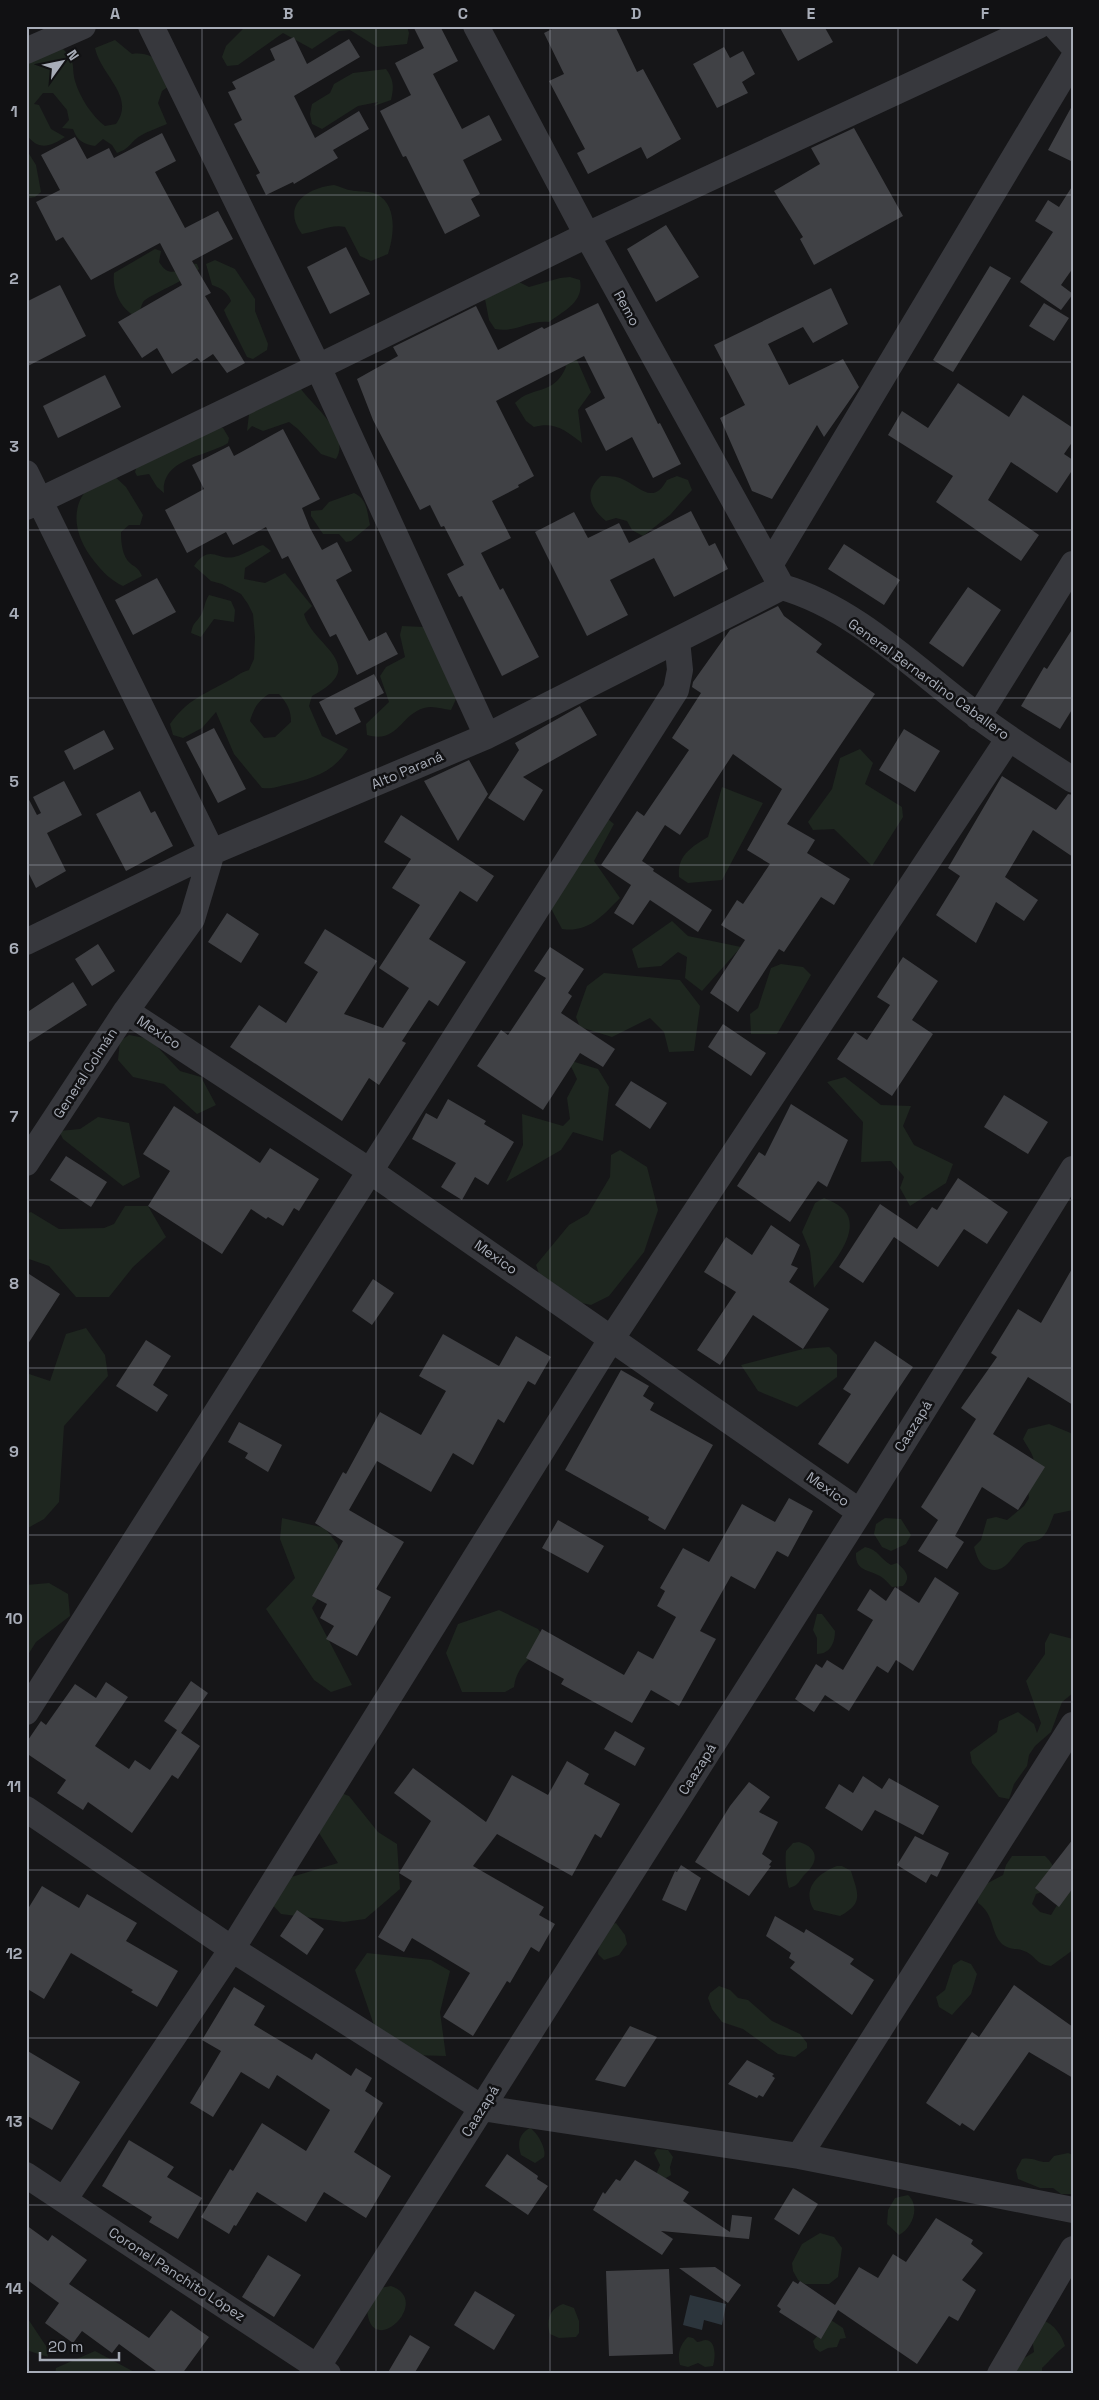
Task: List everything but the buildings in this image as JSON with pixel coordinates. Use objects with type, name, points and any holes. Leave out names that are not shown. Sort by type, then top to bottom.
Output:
[{"type":"street","points":[[26,52],[83,26]]},
{"type":"street","points":[[151,26],[318,367],[487,736]]},
{"type":"street","name":"Remo","points":[[476,26],[587,235],[776,576]]},
{"type":"street","points":[[33,503],[318,367],[587,235],[1038,26]]},
{"type":"street","points":[[1055,26],[1073,46]]},
{"type":"street","points":[[776,576],[815,492],[1073,59]]},
{"type":"street","points":[[26,472],[33,503],[212,852]]},
{"type":"street","points":[[978,717],[1073,564]]},
{"type":"street","name":"Alto Paraná","points":[[26,942],[212,852],[487,736],[677,640],[776,576]]},
{"type":"street","name":"General Bernardino Caballero","points":[[776,576],[823,603],[888,645],[978,717],[1073,780]]},
{"type":"street","points":[[26,1712],[676,690],[680,670],[677,640]]},
{"type":"street","points":[[64,2200],[232,1949],[612,1338],[1010,738]]},
{"type":"street","name":"General Colmán","points":[[26,1163],[126,1011],[192,919],[212,852]]},
{"type":"street","name":"Mexico","points":[[126,1011],[370,1171],[860,1512]]},
{"type":"street","name":"Caazapá","points":[[323,2370],[482,2108],[860,1512],[1073,1169]]},
{"type":"street","points":[[799,2156],[1073,1725]]},
{"type":"street","points":[[26,1809],[232,1949],[482,2108],[799,2156],[1073,2210]]},
{"type":"street","name":"Coronel Panchito López","points":[[26,2175],[323,2370]]},
{"type":"street","points":[[1000,2374],[1073,2249]]},
{"type":"shaded area","points":[[246,26],[407,26],[409,33],[407,44],[377,47],[350,30],[339,31],[312,49],[283,33],[238,65],[227,66],[222,57],[226,46]]},
{"type":"shaded area","points":[[115,40],[132,54],[152,57],[164,71],[172,84],[162,91],[158,103],[167,124],[140,136],[125,149],[117,153],[112,145],[103,139],[95,146],[91,145],[79,139],[73,129],[62,128],[69,120],[67,110],[53,93],[43,93],[34,104],[39,105],[51,129],[65,137],[44,146],[35,143],[26,134],[26,61],[53,50],[63,49],[73,64],[77,87],[91,112],[105,126],[116,124],[121,114],[122,104],[120,95],[98,58],[95,48]]},
{"type":"shaded area","points":[[386,69],[393,84],[391,100],[374,106],[378,102],[358,106],[322,129],[312,124],[310,114],[312,104],[330,93],[334,84],[353,73]]},
{"type":"shaded area","points":[[26,149],[36,165],[41,192],[35,197],[29,198],[26,209]]},
{"type":"shaded area","points":[[334,185],[351,190],[374,193],[388,205],[393,230],[388,254],[371,261],[360,256],[345,227],[329,227],[302,234],[296,224],[294,215],[300,200],[314,190]]},
{"type":"shaded area","points":[[155,249],[161,251],[159,262],[169,271],[173,272],[192,264],[197,264],[199,269],[187,278],[146,299],[137,317],[122,305],[114,286],[114,273]]},
{"type":"shaded area","points":[[215,260],[235,269],[255,299],[255,311],[268,344],[267,350],[253,359],[247,357],[224,310],[231,301],[230,298],[224,291],[212,285],[206,264]]},
{"type":"shaded area","points":[[570,277],[580,280],[579,294],[572,305],[549,322],[502,330],[495,329],[489,320],[485,299],[519,282],[529,287]]},
{"type":"shaded area","points":[[573,351],[591,392],[578,410],[582,443],[554,426],[541,425],[534,427],[526,421],[515,403],[528,394],[555,383],[566,367],[561,357]]},
{"type":"shaded area","points":[[301,389],[335,431],[339,440],[339,450],[336,459],[321,454],[289,422],[263,431],[252,426],[247,431],[249,414]]},
{"type":"shaded area","points":[[218,427],[223,428],[229,438],[228,443],[177,465],[165,481],[164,493],[157,487],[149,474],[137,476],[135,472],[137,466]]},
{"type":"shaded area","points":[[110,472],[126,487],[143,515],[140,525],[129,525],[121,532],[124,553],[128,561],[139,570],[142,576],[123,586],[107,575],[94,561],[83,543],[77,523],[79,503],[84,494],[93,483]]},
{"type":"shaded area","points":[[601,476],[620,478],[645,492],[651,493],[661,488],[667,480],[677,476],[688,480],[692,490],[670,515],[643,536],[632,530],[627,521],[616,518],[606,521],[596,511],[590,494],[595,482]]},
{"type":"shaded area","points":[[354,493],[364,503],[370,525],[351,541],[346,542],[339,534],[323,534],[311,516],[311,511],[322,510],[329,502]]},
{"type":"shaded area","points":[[263,545],[271,551],[245,568],[244,579],[265,583],[285,573],[312,606],[304,614],[317,636],[334,655],[338,665],[337,675],[329,685],[312,696],[309,706],[322,736],[348,749],[335,764],[321,774],[269,788],[262,788],[234,754],[216,712],[202,728],[183,738],[173,735],[170,724],[196,698],[249,670],[254,659],[253,614],[248,604],[241,594],[222,584],[211,581],[194,566],[205,555],[214,554],[228,558],[234,557]],"holes":[[[269,694],[279,694],[288,707],[291,722],[275,737],[264,738],[250,721],[257,705],[262,699]]]},
{"type":"shaded area","points":[[209,595],[231,601],[235,610],[234,622],[214,619],[201,637],[191,633]]},
{"type":"shaded area","points":[[402,626],[424,627],[456,699],[451,710],[427,707],[409,716],[398,728],[386,736],[367,735],[366,724],[389,702],[380,676],[386,667],[405,657],[400,635]]},
{"type":"shaded area","points":[[860,749],[873,763],[865,784],[902,807],[903,817],[872,866],[834,829],[813,830],[808,822],[832,789],[840,758]]},
{"type":"shaded area","points":[[722,787],[763,803],[722,880],[688,883],[679,877],[680,863],[686,853],[708,837]]},
{"type":"shaded area","points":[[598,811],[614,824],[594,861],[620,898],[601,916],[588,925],[572,930],[562,929],[547,901]]},
{"type":"shaded area","points":[[672,921],[688,936],[741,947],[702,991],[685,978],[687,957],[678,952],[661,966],[638,968],[632,949]]},
{"type":"shaded area","points":[[781,964],[803,967],[811,975],[777,1034],[751,1034],[750,1014],[758,1008],[771,968]]},
{"type":"shaded area","points":[[604,973],[680,980],[700,1006],[694,1051],[669,1052],[664,1032],[650,1018],[612,1037],[580,1027],[576,1017],[587,986]]},
{"type":"shaded area","points":[[129,1035],[150,1039],[180,1071],[201,1077],[216,1105],[197,1114],[164,1084],[133,1077],[118,1060],[120,1041]]},
{"type":"shaded area","points":[[568,1060],[598,1069],[609,1087],[603,1141],[573,1132],[561,1150],[506,1182],[523,1145],[522,1114],[563,1126],[570,1119],[567,1098],[577,1079]]},
{"type":"shaded area","points":[[845,1077],[881,1105],[911,1106],[903,1126],[914,1145],[953,1164],[946,1183],[910,1206],[900,1188],[904,1177],[891,1161],[861,1162],[863,1122],[827,1082]]},
{"type":"shaded area","points":[[98,1117],[129,1123],[140,1177],[123,1186],[63,1139],[59,1131],[80,1129]]},
{"type":"shaded area","points":[[620,1150],[647,1167],[658,1210],[644,1252],[609,1296],[591,1305],[558,1298],[543,1285],[536,1265],[569,1225],[588,1214],[610,1177],[611,1155]]},
{"type":"shaded area","points":[[824,1198],[844,1210],[849,1219],[850,1229],[847,1240],[841,1250],[814,1288],[810,1251],[802,1232],[815,1203]]},
{"type":"shaded area","points":[[125,1206],[148,1206],[166,1237],[133,1267],[109,1297],[76,1297],[49,1266],[26,1258],[26,1214],[31,1212],[59,1229],[104,1228],[114,1224]]},
{"type":"shaded area","points":[[86,1328],[105,1355],[108,1376],[64,1426],[59,1502],[44,1519],[26,1529],[26,1373],[50,1381],[66,1334]]},
{"type":"shaded area","points":[[829,1347],[837,1355],[837,1377],[797,1407],[758,1391],[741,1365],[803,1349]]},
{"type":"shaded area","points":[[1049,1424],[1073,1434],[1073,1510],[1054,1514],[1044,1536],[1036,1541],[1026,1543],[1001,1569],[989,1569],[981,1563],[974,1547],[981,1540],[987,1519],[996,1517],[1007,1520],[1024,1506],[1029,1498],[1028,1492],[1034,1462],[1023,1439],[1028,1429]]},
{"type":"shaded area","points":[[282,1518],[325,1528],[338,1545],[337,1568],[312,1608],[352,1685],[331,1692],[314,1680],[266,1609],[295,1578],[280,1539]]},
{"type":"shaded area","points":[[885,1518],[901,1519],[911,1535],[906,1544],[891,1551],[882,1547],[874,1534],[876,1524]]},
{"type":"shaded area","points":[[865,1547],[876,1552],[891,1565],[897,1563],[903,1568],[907,1577],[906,1583],[903,1586],[892,1587],[880,1576],[863,1569],[856,1559],[856,1553]]},
{"type":"shaded area","points":[[49,1583],[68,1594],[70,1616],[36,1642],[26,1658],[26,1585]]},
{"type":"shaded area","points":[[499,1610],[538,1629],[544,1638],[536,1652],[519,1671],[514,1687],[505,1692],[462,1692],[446,1653],[458,1624]]},
{"type":"shaded area","points":[[817,1614],[822,1614],[835,1631],[831,1647],[822,1654],[817,1654],[817,1638],[813,1630]]},
{"type":"shaded area","points":[[1050,1633],[1073,1639],[1073,1693],[1062,1702],[1051,1732],[1035,1746],[1029,1755],[1027,1766],[1014,1784],[1009,1799],[999,1797],[972,1763],[970,1752],[997,1732],[999,1721],[1018,1712],[1034,1724],[1037,1733],[1041,1723],[1026,1681],[1045,1654],[1045,1643]]},
{"type":"shaded area","points":[[328,1788],[349,1796],[378,1832],[397,1844],[400,1889],[365,1919],[344,1922],[281,1914],[266,1898],[278,1881],[338,1863],[314,1825]]},
{"type":"shaded area","points":[[799,1842],[810,1847],[815,1859],[799,1882],[789,1888],[786,1870],[786,1851],[793,1843]]},
{"type":"shaded area","points":[[1012,1856],[1045,1856],[1054,1869],[1053,1877],[1046,1891],[1036,1894],[1032,1904],[1040,1912],[1051,1915],[1062,1897],[1073,1890],[1073,1950],[1051,1966],[1041,1963],[1022,1950],[1007,1947],[1000,1942],[988,1914],[978,1903],[977,1893],[984,1885],[1003,1875],[1006,1865]]},
{"type":"shaded area","points":[[837,1866],[842,1866],[851,1871],[857,1892],[856,1902],[853,1907],[840,1916],[814,1910],[809,1895],[818,1877]]},
{"type":"shaded area","points":[[616,1923],[625,1935],[627,1944],[619,1955],[604,1960],[598,1954],[599,1944],[613,1924]]},
{"type":"shaded area","points":[[367,1953],[431,1960],[450,1971],[440,2012],[446,2056],[411,2055],[376,2031],[355,1970]]},
{"type":"shaded area","points":[[961,1960],[971,1964],[977,1974],[971,1994],[952,2015],[939,2007],[936,1997],[945,1990],[953,1965]]},
{"type":"shaded area","points":[[719,1986],[730,1990],[738,1998],[748,2000],[772,2021],[800,2034],[807,2043],[807,2048],[795,2057],[778,2054],[743,2029],[722,2022],[712,2009],[708,1998],[710,1993]]},
{"type":"shaded area","points":[[530,2128],[543,2145],[545,2154],[544,2157],[535,2163],[521,2155],[519,2147],[521,2136]]},
{"type":"shaded area","points":[[657,2149],[668,2150],[673,2157],[670,2167],[671,2175],[666,2178],[664,2184],[653,2182],[660,2165],[654,2153]]},
{"type":"shaded area","points":[[1068,2153],[1073,2155],[1073,2194],[1061,2194],[1053,2188],[1040,2188],[1018,2179],[1016,2170],[1022,2159],[1049,2162],[1054,2156]]},
{"type":"shaded area","points":[[908,2195],[914,2205],[913,2217],[908,2227],[899,2235],[887,2224],[888,2210],[895,2198]]},
{"type":"shaded area","points":[[820,2233],[834,2237],[842,2248],[838,2277],[829,2284],[805,2284],[798,2280],[793,2271],[792,2263],[802,2244]]},
{"type":"shaded area","points":[[391,2286],[403,2294],[406,2304],[403,2314],[396,2324],[386,2329],[377,2329],[370,2322],[367,2305],[380,2288]]},
{"type":"shaded area","points":[[690,2295],[726,2304],[722,2325],[704,2320],[702,2330],[683,2325]]},
{"type":"shaded area","points":[[563,2304],[574,2308],[579,2321],[579,2333],[576,2337],[559,2338],[550,2334],[548,2325],[550,2316],[554,2309]]},
{"type":"shaded area","points":[[26,2316],[46,2346],[48,2357],[26,2350]]},
{"type":"shaded area","points":[[831,2320],[843,2328],[846,2338],[840,2339],[837,2347],[828,2348],[820,2352],[815,2348],[813,2341]]},
{"type":"shaded area","points":[[1044,2321],[1057,2331],[1065,2346],[1042,2368],[1042,2374],[1015,2374],[1021,2360],[1034,2352],[1032,2336]]},
{"type":"shaded area","points":[[688,2337],[693,2338],[697,2342],[710,2341],[714,2347],[715,2355],[713,2366],[705,2367],[698,2363],[688,2367],[680,2365],[680,2350]]},
{"type":"shaded area","points":[[95,2351],[138,2374],[55,2374],[56,2368]]}]
